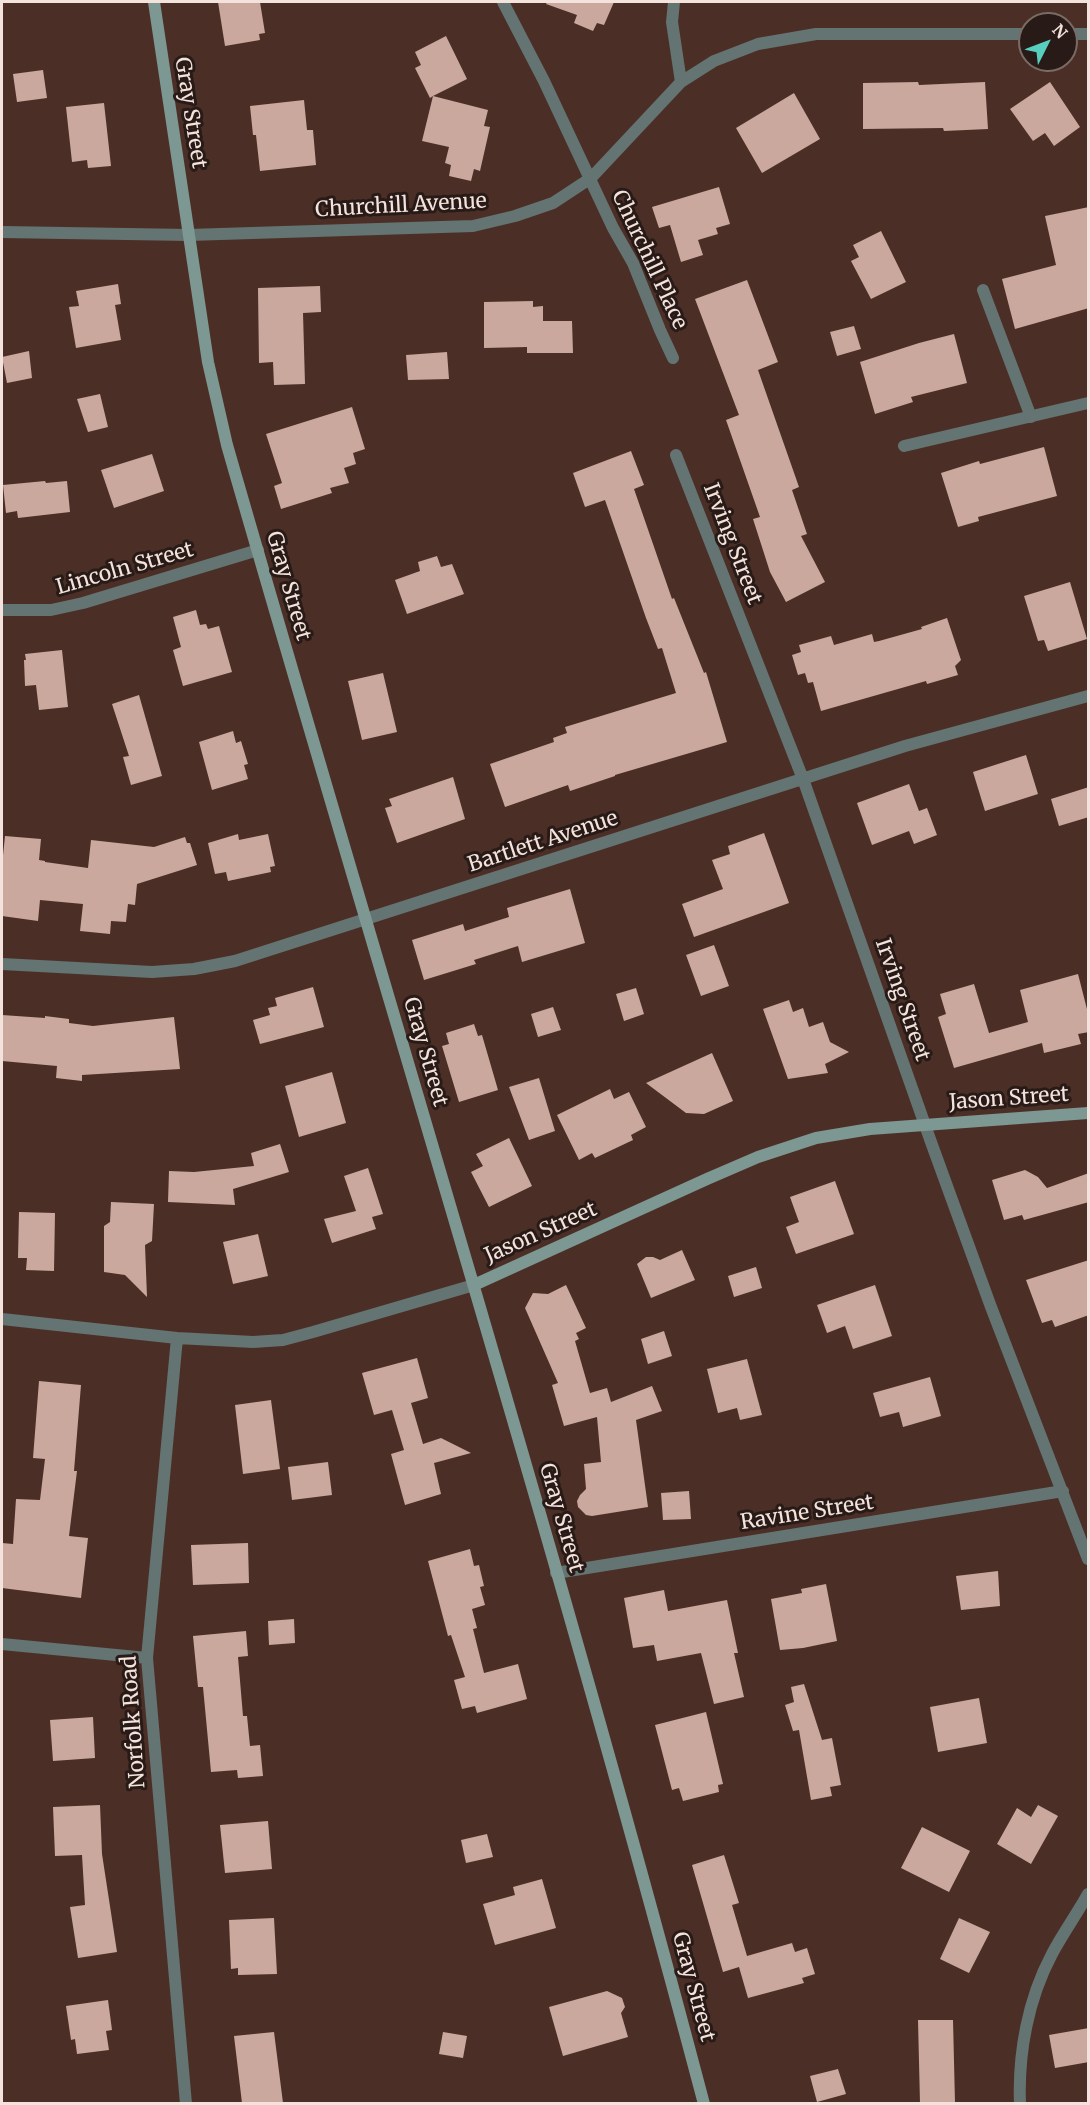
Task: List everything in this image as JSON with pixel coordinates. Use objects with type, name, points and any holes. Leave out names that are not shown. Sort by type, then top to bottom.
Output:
[{"type":"street","name":"Gray Street","points":[[154,2],[215,396],[474,1285],[645,1884],[704,2103]]},
{"type":"street","name":"Churchill Place","points":[[503,2],[544,81],[613,228],[633,263],[673,358]]},
{"type":"street","points":[[674,2],[672,22],[681,82]]},
{"type":"street","name":"Churchill Avenue","points":[[2,232],[189,235],[473,226],[515,216],[552,203],[591,178],[681,82],[714,61],[758,44],[816,34],[1018,34]]},
{"type":"street","points":[[983,290],[1031,417]]},
{"type":"street","points":[[904,446],[1089,403]]},
{"type":"street","name":"Irving Street","points":[[676,455],[803,779],[992,1307],[1089,1559]]},
{"type":"street","name":"Lincoln Street","points":[[2,610],[51,610],[83,603],[258,550]]},
{"type":"street","name":"Bartlett Avenue","points":[[2,964],[152,972],[194,969],[235,961],[933,738],[1089,696]]},
{"type":"street","name":"Jason Street","points":[[2,1319],[240,1343],[282,1340],[474,1285],[758,1157],[816,1138],[870,1129],[1089,1113]]},
{"type":"street","name":"Norfolk Road","points":[[177,1338],[147,1658],[186,2103]]},
{"type":"street","name":"Ravine Street","points":[[556,1573],[1063,1491]]},
{"type":"street","points":[[2,1644],[147,1658]]},
{"type":"street","points":[[1020,2103],[1027,2020],[1035,1995],[1052,1953],[1089,1894]]},
{"type":"building","points":[[218,2],[260,2],[265,33],[259,34],[260,40],[225,46]]},
{"type":"building","points":[[547,2],[614,2],[604,25],[597,23],[593,31],[574,23],[577,15],[546,4]]},
{"type":"building","points":[[446,36],[467,79],[430,98],[415,68],[421,65],[415,52]]},
{"type":"building","points":[[43,70],[47,98],[17,102],[13,74]]},
{"type":"building","points":[[918,82],[919,85],[985,82],[988,129],[944,131],[943,128],[863,129],[863,83]]},
{"type":"building","points":[[1050,82],[1080,127],[1054,146],[1045,133],[1033,141],[1010,109]]},
{"type":"building","points":[[794,93],[820,139],[762,173],[736,128]]},
{"type":"building","points":[[433,96],[488,110],[484,126],[490,127],[480,171],[474,169],[471,181],[449,176],[451,165],[445,163],[449,147],[422,141]]},
{"type":"building","points":[[304,100],[307,130],[313,130],[316,165],[260,171],[250,106]]},
{"type":"building","points":[[104,103],[111,166],[88,168],[87,160],[72,162],[66,107]]},
{"type":"building","points":[[719,187],[730,224],[716,228],[718,234],[698,240],[703,255],[681,262],[670,225],[659,228],[652,207]]},
{"type":"building","points":[[1089,207],[1089,308],[1015,329],[1002,279],[1056,265],[1045,216]]},
{"type":"building","points":[[881,231],[906,282],[871,299],[851,261],[859,257],[853,245]]},
{"type":"building","points":[[747,280],[778,362],[758,370],[799,487],[792,490],[807,534],[801,536],[825,582],[786,602],[770,572],[753,519],[760,517],[726,420],[739,415],[695,299]]},
{"type":"building","points":[[118,284],[121,304],[115,305],[121,340],[76,348],[69,307],[79,306],[76,291]]},
{"type":"building","points":[[320,286],[321,312],[303,313],[305,384],[274,385],[273,362],[259,363],[258,288]]},
{"type":"building","points":[[533,301],[533,307],[543,306],[543,321],[572,321],[573,353],[527,353],[527,347],[484,348],[484,302]]},
{"type":"building","points":[[854,326],[861,349],[837,356],[830,332]]},
{"type":"building","points":[[954,334],[967,383],[911,397],[913,402],[875,414],[860,362]]},
{"type":"building","points":[[29,351],[32,378],[7,383],[2,357]]},
{"type":"building","points":[[447,352],[449,379],[408,380],[406,355]]},
{"type":"building","points":[[100,394],[108,427],[88,432],[77,399]]},
{"type":"building","points":[[352,407],[365,449],[353,453],[356,464],[344,468],[349,483],[330,488],[332,493],[281,509],[274,486],[282,483],[266,434]]},
{"type":"building","points":[[1044,447],[1057,496],[978,517],[979,521],[958,527],[941,473],[979,461],[980,464]]},
{"type":"building","points":[[631,451],[644,485],[634,489],[672,599],[674,598],[704,673],[706,672],[727,742],[615,775],[570,791],[568,785],[505,807],[490,764],[554,742],[553,738],[567,733],[565,727],[676,693],[662,648],[658,649],[646,618],[605,500],[585,507],[573,473]]},
{"type":"building","points":[[152,454],[164,491],[114,508],[101,470]]},
{"type":"building","points":[[45,481],[46,483],[67,481],[70,512],[18,518],[17,511],[6,513],[3,485]]},
{"type":"building","points":[[437,556],[441,567],[452,564],[464,594],[407,614],[395,580],[420,571],[418,562]]},
{"type":"building","points":[[1070,582],[1087,639],[1048,651],[1044,640],[1038,641],[1024,596]]},
{"type":"building","points":[[196,610],[200,625],[206,624],[208,629],[219,626],[232,672],[183,686],[173,650],[181,647],[173,617]]},
{"type":"building","points":[[947,618],[961,660],[955,666],[958,675],[927,684],[926,681],[821,711],[813,682],[808,683],[805,673],[798,675],[792,655],[801,652],[799,645],[831,636],[834,645],[872,634],[874,642],[922,629],[921,627]]},
{"type":"building","points":[[62,650],[68,707],[39,710],[36,685],[25,686],[25,654]]},
{"type":"building","points":[[383,673],[397,732],[362,740],[348,681]]},
{"type":"building","points":[[139,695],[162,776],[131,785],[123,757],[129,756],[112,704]]},
{"type":"building","points":[[233,731],[236,743],[241,741],[248,764],[244,765],[248,779],[212,790],[199,742]]},
{"type":"building","points":[[1026,755],[1038,794],[985,811],[973,772]]},
{"type":"building","points":[[453,777],[465,819],[397,843],[385,808],[392,806],[389,799]]},
{"type":"building","points":[[909,784],[919,811],[927,808],[937,835],[914,844],[909,831],[872,845],[857,803]]},
{"type":"building","points":[[1089,787],[1089,817],[1059,826],[1051,799]]},
{"type":"building","points":[[764,833],[789,903],[694,937],[682,904],[723,889],[712,860],[730,854],[728,846]]},
{"type":"building","points":[[238,834],[239,840],[268,834],[275,866],[270,867],[271,872],[228,881],[226,872],[215,874],[208,843]]},
{"type":"building","points":[[5,836],[41,839],[39,860],[88,868],[91,840],[154,847],[185,837],[187,843],[190,843],[197,865],[137,884],[135,905],[128,904],[126,922],[111,921],[110,934],[80,931],[83,904],[40,900],[38,921],[2,916],[2,865]]},
{"type":"building","points":[[570,889],[585,943],[522,962],[518,946],[474,960],[476,964],[424,980],[412,940],[463,924],[465,931],[509,917],[507,908]]},
{"type":"building","points":[[714,945],[729,986],[701,996],[686,955]]},
{"type":"building","points":[[1078,974],[1089,1017],[1089,1032],[1078,1034],[1081,1044],[1044,1053],[1042,1043],[954,1068],[938,1017],[946,1014],[940,994],[974,984],[989,1033],[1028,1022],[1020,990]]},
{"type":"building","points":[[313,987],[324,1027],[260,1044],[253,1020],[270,1015],[268,1008],[277,1006],[275,998]]},
{"type":"building","points":[[636,988],[644,1014],[624,1021],[616,994]]},
{"type":"building","points":[[789,1000],[793,1012],[803,1008],[809,1027],[823,1022],[830,1042],[849,1052],[825,1064],[828,1073],[788,1079],[763,1009]]},
{"type":"building","points":[[553,1007],[561,1030],[538,1037],[531,1014]]},
{"type":"building","points":[[2,1015],[45,1018],[45,1016],[69,1019],[69,1023],[93,1026],[174,1017],[180,1069],[82,1075],[82,1081],[56,1078],[57,1066],[2,1061]]},
{"type":"building","points":[[474,1024],[478,1036],[482,1035],[498,1090],[459,1102],[442,1046],[449,1044],[446,1033]]},
{"type":"building","points":[[712,1053],[733,1101],[704,1114],[686,1113],[646,1083]]},
{"type":"building","points":[[332,1072],[346,1123],[299,1137],[285,1086]]},
{"type":"building","points":[[539,1078],[555,1131],[529,1140],[509,1087]]},
{"type":"building","points":[[610,1089],[614,1099],[629,1092],[646,1127],[631,1135],[633,1140],[595,1158],[592,1153],[579,1160],[557,1115]]},
{"type":"building","points":[[509,1138],[532,1186],[489,1207],[471,1172],[483,1166],[476,1154]]},
{"type":"building","points":[[280,1144],[289,1172],[233,1189],[235,1205],[168,1202],[169,1171],[194,1172],[254,1166],[251,1153]]},
{"type":"building","points":[[368,1168],[383,1214],[372,1217],[376,1229],[332,1243],[324,1219],[356,1211],[344,1176]]},
{"type":"building","points":[[1025,1170],[1038,1177],[1047,1188],[1089,1173],[1089,1202],[1024,1220],[1022,1215],[1004,1220],[992,1180]]},
{"type":"building","points":[[835,1181],[854,1234],[796,1254],[786,1227],[799,1222],[790,1197]]},
{"type":"building","points":[[111,1202],[154,1204],[152,1241],[145,1245],[147,1297],[125,1275],[104,1272],[104,1226],[110,1222]]},
{"type":"building","points":[[19,1212],[55,1213],[54,1271],[26,1270],[27,1258],[18,1258]]},
{"type":"building","points":[[258,1234],[268,1276],[233,1284],[223,1242]]},
{"type":"building","points":[[682,1250],[695,1280],[651,1298],[637,1264],[646,1257],[660,1260]]},
{"type":"building","points":[[1089,1260],[1089,1315],[1055,1327],[1052,1320],[1042,1323],[1026,1280]]},
{"type":"building","points":[[756,1267],[762,1288],[734,1297],[728,1276]]},
{"type":"building","points":[[566,1285],[586,1328],[576,1333],[579,1339],[575,1341],[590,1393],[607,1388],[611,1402],[652,1386],[662,1411],[636,1420],[648,1507],[592,1516],[586,1515],[578,1507],[577,1501],[586,1489],[584,1464],[601,1462],[597,1417],[564,1426],[552,1385],[558,1383],[525,1308],[533,1293],[548,1294]]},
{"type":"building","points":[[875,1285],[892,1336],[853,1349],[845,1326],[827,1333],[817,1305]]},
{"type":"building","points":[[664,1331],[672,1356],[648,1364],[641,1339]]},
{"type":"building","points":[[417,1358],[428,1398],[411,1403],[423,1444],[441,1438],[471,1453],[434,1463],[441,1494],[405,1505],[391,1454],[404,1450],[392,1410],[374,1415],[362,1373]]},
{"type":"building","points":[[747,1359],[762,1415],[740,1420],[737,1408],[718,1413],[707,1369]]},
{"type":"building","points":[[930,1377],[941,1416],[903,1427],[899,1412],[880,1417],[873,1393]]},
{"type":"building","points":[[39,1381],[81,1385],[74,1471],[77,1471],[69,1536],[88,1538],[81,1598],[2,1588],[2,1543],[13,1544],[16,1499],[40,1500],[45,1459],[33,1458]]},
{"type":"building","points":[[271,1400],[280,1469],[243,1474],[235,1405]]},
{"type":"building","points":[[328,1462],[332,1495],[292,1500],[288,1467]]},
{"type":"building","points":[[689,1491],[691,1519],[663,1520],[661,1493]]},
{"type":"building","points":[[248,1543],[249,1583],[193,1585],[191,1545]]},
{"type":"building","points":[[470,1549],[474,1566],[479,1565],[484,1586],[480,1587],[485,1605],[472,1609],[477,1628],[473,1629],[484,1673],[518,1664],[527,1699],[477,1713],[475,1706],[462,1709],[454,1680],[465,1677],[451,1635],[448,1636],[428,1561]]},
{"type":"building","points":[[998,1571],[1000,1606],[961,1610],[956,1576]]},
{"type":"building","points":[[826,1584],[837,1641],[780,1650],[771,1599],[802,1593],[801,1589]]},
{"type":"building","points":[[664,1590],[668,1611],[727,1600],[738,1653],[734,1653],[744,1697],[714,1704],[701,1653],[657,1661],[654,1645],[633,1648],[624,1598]]},
{"type":"building","points":[[294,1619],[295,1643],[269,1645],[268,1621]]},
{"type":"building","points":[[246,1631],[248,1656],[238,1657],[243,1716],[247,1716],[250,1746],[260,1745],[263,1776],[238,1778],[237,1770],[211,1772],[203,1687],[198,1687],[193,1636]]},
{"type":"building","points":[[804,1684],[822,1740],[832,1738],[841,1785],[830,1787],[832,1796],[811,1800],[799,1730],[793,1731],[785,1705],[794,1702],[791,1687]]},
{"type":"building","points":[[979,1698],[987,1743],[938,1752],[930,1707]]},
{"type":"building","points":[[706,1712],[723,1784],[718,1785],[719,1792],[683,1801],[679,1788],[672,1790],[655,1725]]},
{"type":"building","points":[[93,1717],[95,1758],[53,1761],[50,1720]]},
{"type":"building","points":[[100,1805],[102,1854],[117,1952],[78,1958],[70,1907],[85,1905],[82,1855],[55,1856],[53,1807]]},
{"type":"building","points":[[1038,1805],[1058,1816],[1031,1864],[997,1844],[1017,1808],[1031,1817]]},
{"type":"building","points":[[268,1821],[272,1869],[225,1873],[220,1825]]},
{"type":"building","points":[[922,1827],[970,1851],[949,1892],[901,1868]]},
{"type":"building","points":[[487,1834],[493,1857],[466,1863],[461,1840]]},
{"type":"building","points":[[724,1855],[739,1903],[732,1905],[747,1956],[792,1943],[795,1952],[807,1948],[815,1974],[802,1978],[804,1983],[748,1998],[739,1967],[723,1972],[692,1865]]},
{"type":"building","points":[[542,1879],[556,1928],[495,1945],[483,1904],[515,1895],[513,1887]]},
{"type":"building","points":[[274,1918],[277,1974],[238,1975],[238,1968],[231,1969],[229,1920]]},
{"type":"building","points":[[959,1918],[990,1932],[969,1973],[940,1959]]},
{"type":"building","points":[[607,1991],[622,1998],[625,2007],[621,2013],[628,2037],[563,2056],[549,2007]]},
{"type":"building","points":[[108,2000],[112,2030],[106,2031],[109,2050],[77,2054],[75,2039],[71,2040],[66,2006]]},
{"type":"building","points":[[918,2020],[953,2020],[955,2103],[920,2103]]},
{"type":"building","points":[[1089,2028],[1089,2062],[1055,2068],[1049,2035]]},
{"type":"building","points":[[274,2032],[283,2103],[242,2103],[234,2036]]},
{"type":"building","points":[[443,2032],[467,2036],[463,2058],[439,2054]]},
{"type":"building","points":[[838,2069],[846,2094],[817,2102],[810,2076]]}]
